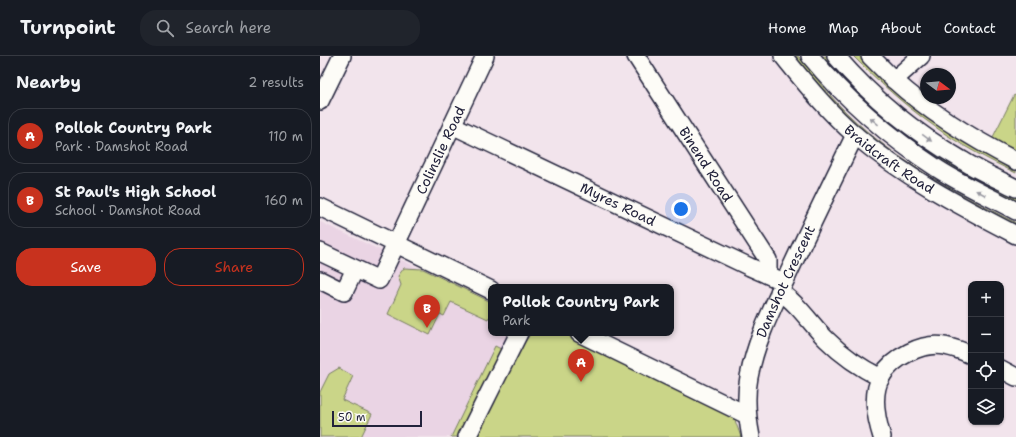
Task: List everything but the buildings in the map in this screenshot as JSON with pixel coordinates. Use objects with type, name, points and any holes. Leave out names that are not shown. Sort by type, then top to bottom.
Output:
[{"type":"street","points":[[320,101],[342,56]]},
{"type":"street","name":"Colinslie Road","points":[[355,269],[379,280],[485,56]]},
{"type":"street","name":"Binend Road","points":[[636,56],[768,260],[768,275]]},
{"type":"street","name":"Braidcraft Road","points":[[783,56],[824,104],[855,135],[911,177],[970,212],[1016,235]]},
{"type":"street","name":"Braidcraft Road","points":[[810,56],[845,96],[893,137],[939,170],[1016,211]]},
{"type":"street","points":[[836,56],[847,70],[869,91],[930,140],[962,160],[1016,188]]},
{"type":"street","points":[[870,56],[894,80],[923,104],[954,126],[1016,161]]},
{"type":"street","points":[[894,80],[921,56]]},
{"type":"street","name":"Myres Road","points":[[452,125],[768,275],[782,287]]},
{"type":"street","name":"Damshot Crescent","points":[[751,437],[747,414],[749,378],[760,336],[794,259],[855,135]]},
{"type":"street","points":[[320,207],[488,289]]},
{"type":"street","points":[[320,252],[355,269],[344,292],[320,280]]},
{"type":"street","points":[[782,287],[827,341],[859,366],[881,378]]},
{"type":"street","points":[[467,437],[518,336]]},
{"type":"street","points":[[585,336],[747,414]]},
{"type":"street","points":[[882,437],[877,423],[875,402],[881,378],[887,369],[901,356],[926,347],[944,346],[968,354]]},
{"type":"street","points":[[1004,371],[1016,377]]},
{"type":"shaded area","points":[[320,222],[488,301],[488,336],[529,336],[518,352],[475,437],[320,437]]},
{"type":"green space","points":[[790,56],[798,56],[837,103],[877,140],[921,171],[944,185],[1016,223],[1016,229],[916,174],[834,107]]},
{"type":"green space","points":[[819,56],[828,56],[1016,195],[1016,202],[954,168],[896,130],[856,94]]},
{"type":"green space","points":[[853,56],[860,56],[889,84],[1016,168],[1016,173],[953,139],[934,126],[912,110]]},
{"type":"green space","points":[[1014,95],[1016,96],[1016,151],[992,139]]},
{"type":"green space","points":[[404,268],[423,269],[488,301],[488,319],[451,302],[444,316],[440,314],[430,335],[388,314],[401,285],[398,276]]},
{"type":"green space","points":[[529,336],[582,336],[732,412],[741,437],[475,437],[518,352]]},
{"type":"green space","points":[[495,346],[503,350],[460,437],[451,437]]},
{"type":"green space","points":[[339,368],[353,376],[342,400],[372,414],[361,437],[320,437],[320,392],[329,374]]},
{"type":"place","name":"St Paul's High School","points":[[427,328]]},
{"type":"place","name":"Pollok Country Park","points":[[581,382]]}]
